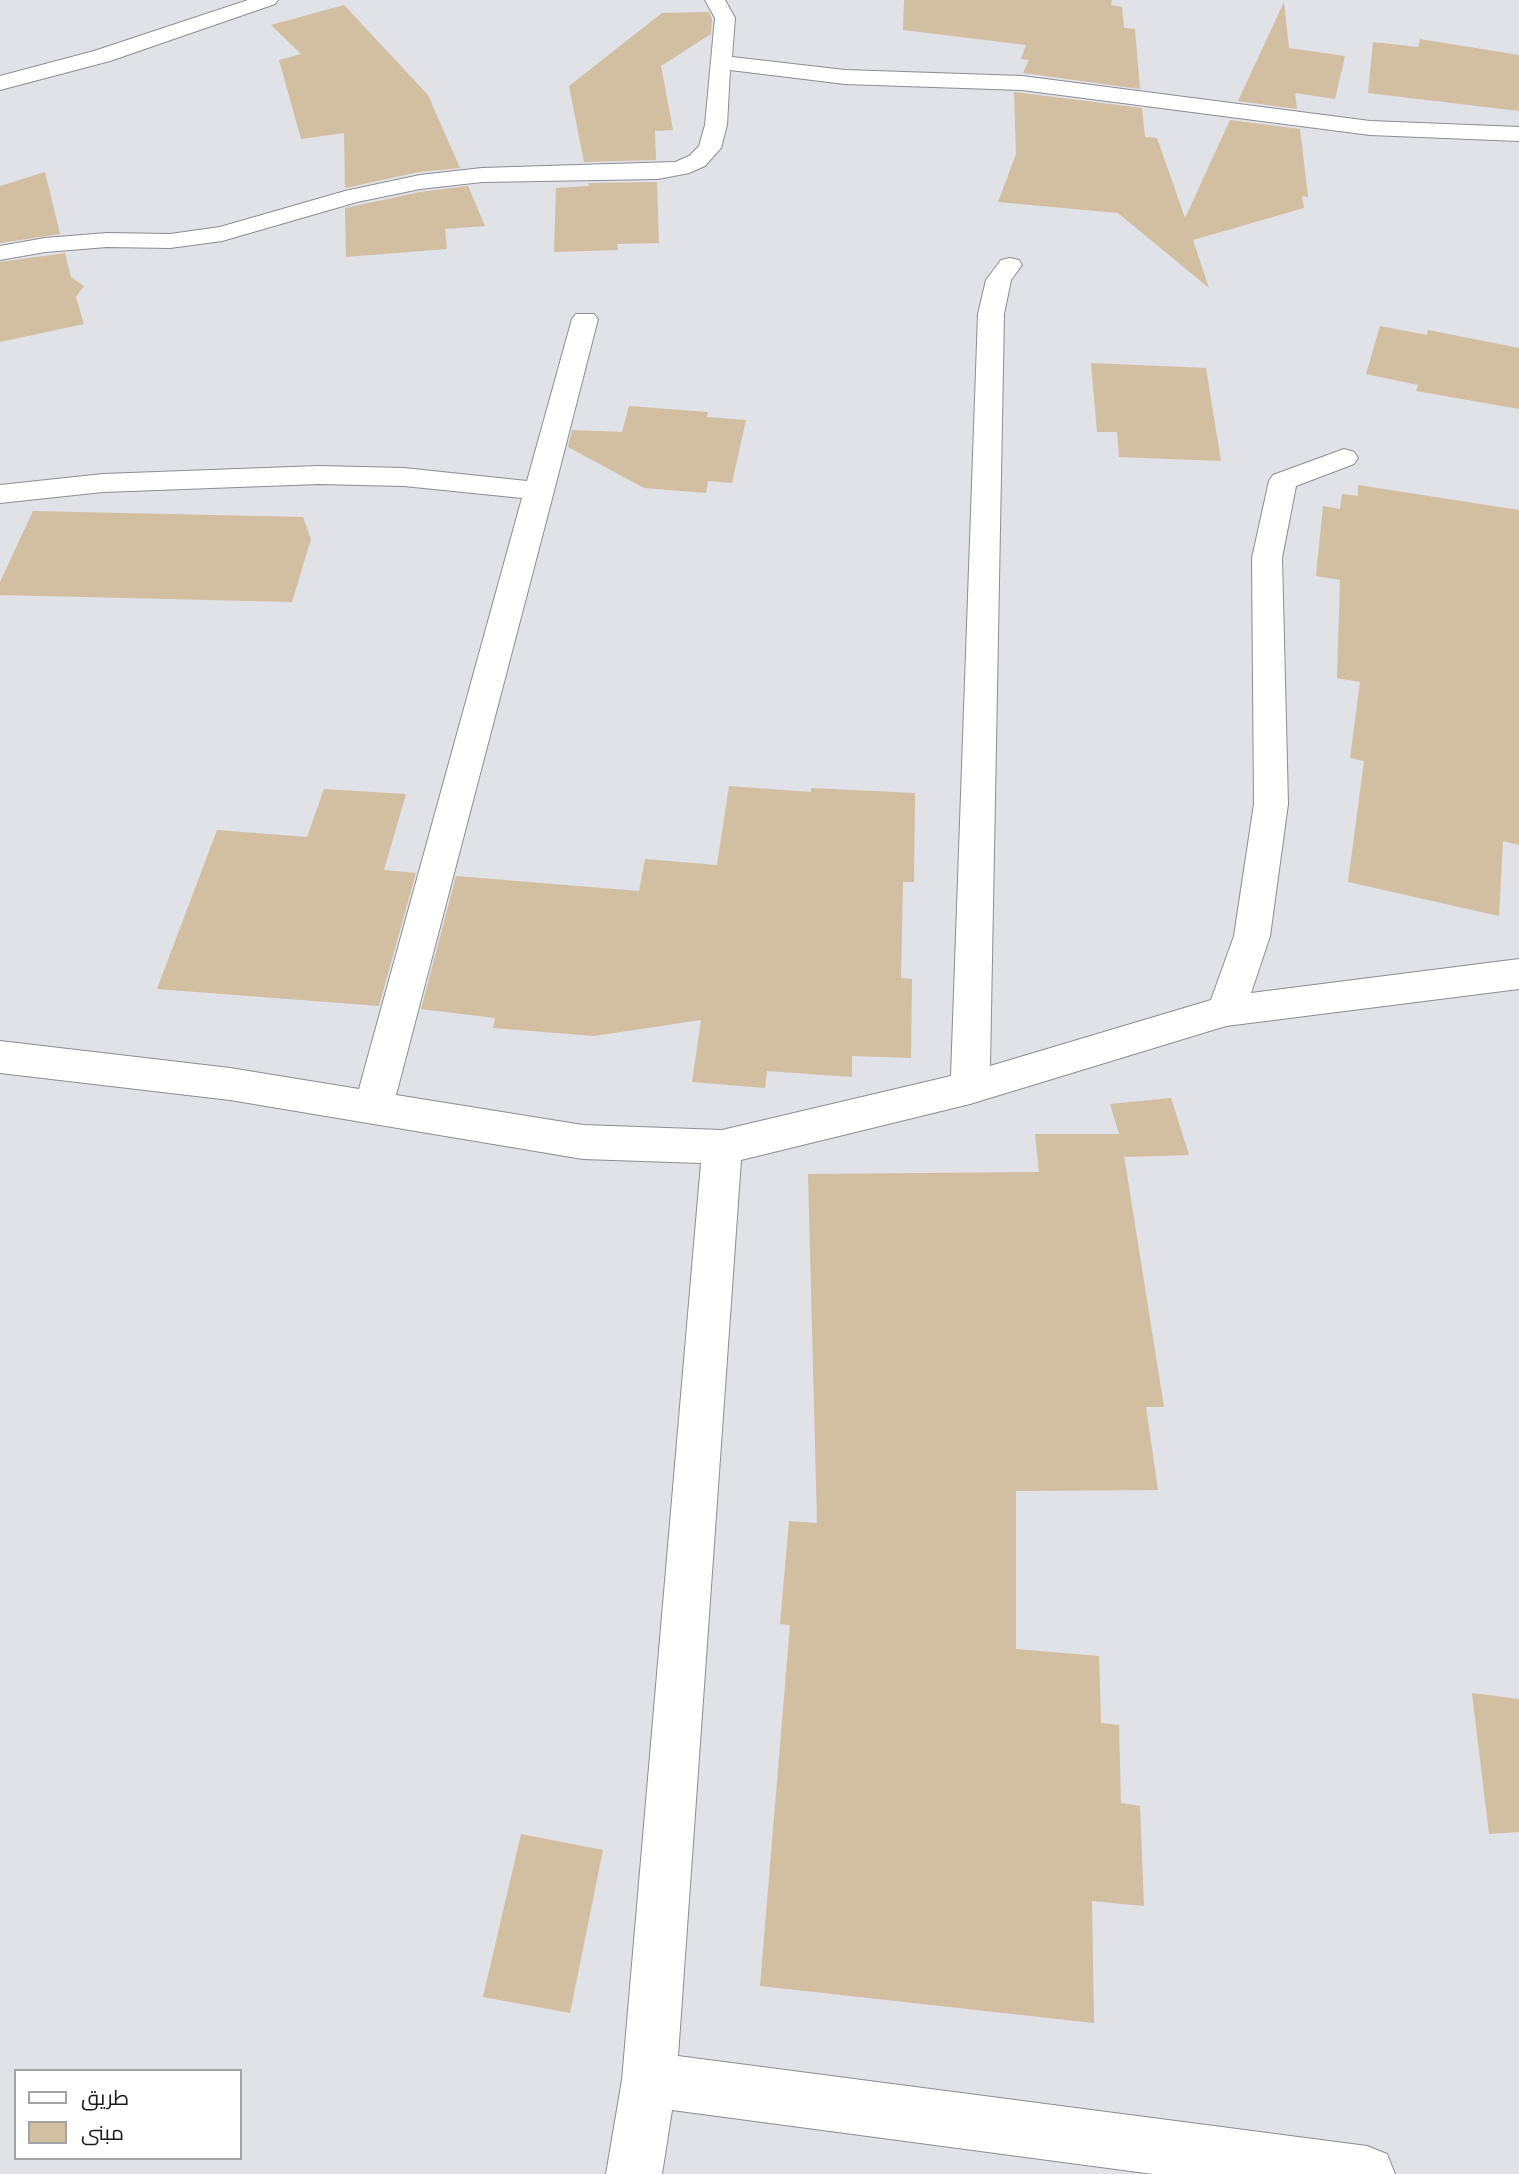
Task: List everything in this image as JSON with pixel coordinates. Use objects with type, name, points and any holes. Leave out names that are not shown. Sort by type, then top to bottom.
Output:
[{"type":"street","points":[[0,83],[102,56],[268,0]]},
{"type":"street","points":[[0,253],[45,245],[107,240],[170,241],[222,234],[353,196],[420,182],[482,175],[658,172],[681,168],[697,161],[710,148],[716,125],[725,19],[715,0]]},
{"type":"street","points":[[720,62],[845,78],[1022,83],[1153,98],[1253,115],[1370,128],[1519,134]]},
{"type":"street","points":[[970,1088],[991,314],[999,280],[1010,265]]},
{"type":"street","points":[[373,1108],[585,319]]},
{"type":"street","points":[[1226,1011],[1252,936],[1271,804],[1267,558],[1283,481],[1345,458]]},
{"type":"street","points":[[0,494],[103,483],[319,475],[404,477],[540,491]]},
{"type":"street","points":[[0,1057],[229,1084],[583,1142],[722,1147],[970,1088],[1226,1011],[1519,974]]},
{"type":"street","points":[[634,2174],[649,2080],[722,1147]]},
{"type":"street","points":[[649,2080],[1367,2174]]},
{"type":"building","points":[[904,0],[1112,0],[1111,5],[1122,7],[1124,28],[1135,29],[1140,89],[1023,73],[1029,60],[1021,59],[1026,45],[903,30]]},
{"type":"building","points":[[1284,2],[1289,48],[1345,56],[1335,99],[1295,93],[1297,109],[1238,101]]},
{"type":"building","points":[[344,5],[428,95],[460,168],[419,172],[345,188],[344,133],[301,139],[279,60],[301,54],[271,25]]},
{"type":"building","points":[[709,12],[712,19],[711,34],[661,66],[673,130],[655,131],[656,160],[584,162],[569,86],[662,13]]},
{"type":"building","points":[[1420,39],[1519,55],[1519,111],[1368,93],[1373,42],[1418,47]]},
{"type":"building","points":[[1014,92],[1142,108],[1145,137],[1157,138],[1185,218],[1230,120],[1300,129],[1308,197],[1302,196],[1304,208],[1193,240],[1209,288],[1118,213],[998,202],[1016,154]]},
{"type":"building","points":[[45,172],[60,234],[0,243],[0,186]]},
{"type":"building","points":[[657,182],[659,243],[617,244],[618,250],[554,252],[556,188],[589,186],[588,183]]},
{"type":"building","points":[[468,186],[485,226],[445,229],[447,249],[346,257],[345,208],[420,192]]},
{"type":"building","points":[[65,253],[71,277],[84,286],[76,297],[84,324],[0,342],[0,262]]},
{"type":"building","points":[[1380,326],[1427,335],[1428,330],[1519,348],[1519,409],[1416,391],[1418,385],[1366,374]]},
{"type":"building","points":[[1091,363],[1206,368],[1221,461],[1119,457],[1117,432],[1097,432]]},
{"type":"building","points":[[629,406],[708,412],[707,417],[746,420],[732,483],[708,481],[706,493],[644,488],[568,447],[572,430],[622,432]]},
{"type":"building","points":[[1358,485],[1519,510],[1519,845],[1503,841],[1499,916],[1348,882],[1364,761],[1350,758],[1360,682],[1337,678],[1340,580],[1316,576],[1323,506],[1340,509],[1342,494],[1358,496]]},
{"type":"building","points":[[33,511],[303,517],[311,539],[292,602],[0,595],[0,582]]},
{"type":"building","points":[[729,786],[811,792],[811,788],[915,793],[914,882],[903,882],[901,978],[912,979],[911,1058],[852,1056],[852,1077],[767,1071],[765,1088],[692,1082],[701,1020],[594,1036],[493,1028],[495,1018],[421,1009],[456,876],[639,891],[645,859],[717,865]]},
{"type":"building","points":[[324,789],[406,794],[384,870],[416,873],[379,1006],[157,989],[217,830],[307,837]]},
{"type":"building","points":[[1171,1098],[1189,1155],[1125,1157],[1123,1149],[1164,1407],[1146,1407],[1158,1490],[1016,1491],[1016,1649],[1099,1656],[1101,1723],[1119,1725],[1121,1803],[1140,1806],[1144,1906],[1092,1901],[1094,2023],[760,1986],[790,1625],[780,1624],[789,1521],[817,1523],[808,1174],[1039,1172],[1035,1134],[1119,1134],[1110,1104]]},
{"type":"building","points":[[1472,1693],[1519,1699],[1519,1832],[1489,1834]]},
{"type":"building","points":[[521,1834],[603,1850],[570,2013],[483,1997]]}]
